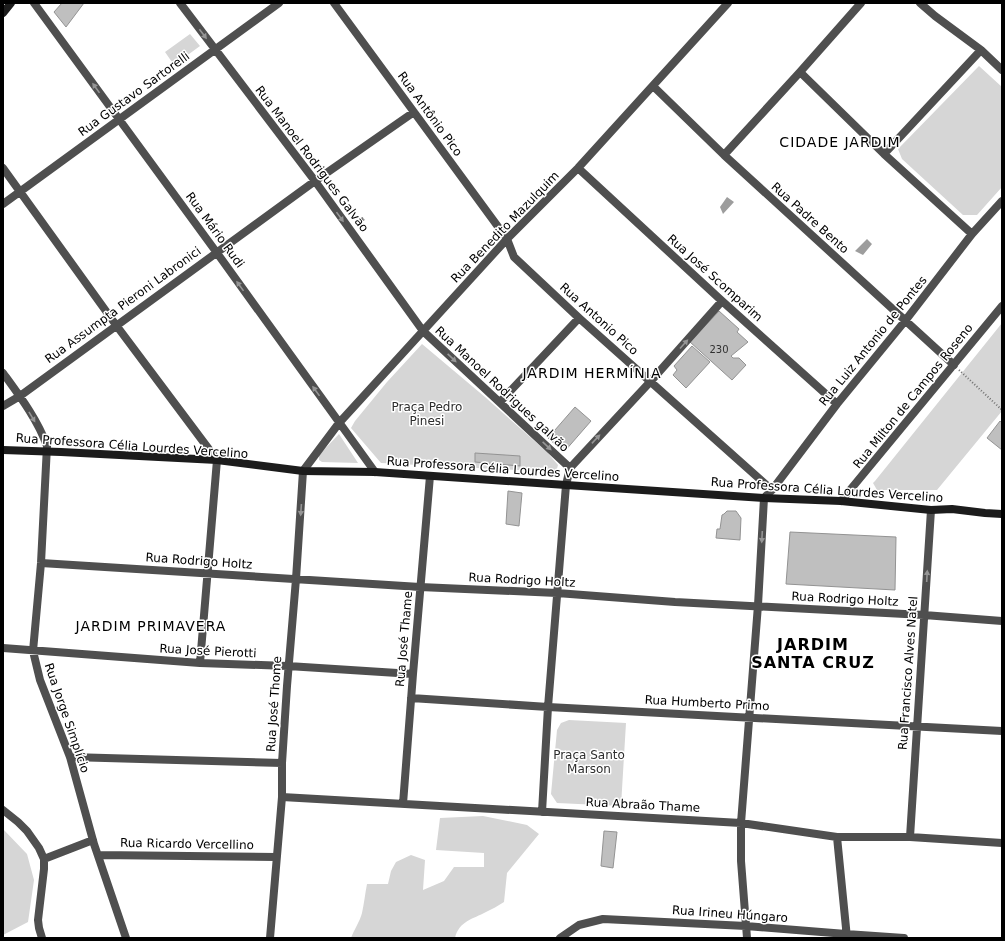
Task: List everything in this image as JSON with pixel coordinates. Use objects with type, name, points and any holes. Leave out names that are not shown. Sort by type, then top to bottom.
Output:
[{"type":"main road","points":[[3,13],[11,3]]},
{"type":"main road","name":"Rua Professora Célia Lourdes Vercelino","points":[[3,450],[217,460],[303,471],[375,472],[566,486],[841,501],[931,510],[952,509],[1002,514]]},
{"type":"street","name":"Rua Mário Rudi","points":[[34,3],[375,472]]},
{"type":"street","name":"Rua Manoel Rodrigues Galvão","points":[[180,3],[315,181],[423,331]]},
{"type":"street","name":"Rua Gustavo Sartorelli","points":[[3,204],[279,3]]},
{"type":"street","name":"Rua Antônio Pico","points":[[334,3],[507,239]]},
{"type":"street","name":"Rua Benedito Mazulquim","points":[[303,471],[339,423],[507,239],[578,168],[728,3]]},
{"type":"street","points":[[724,155],[861,3]]},
{"type":"street","points":[[920,3],[981,50],[1002,70]]},
{"type":"street","points":[[884,154],[981,50]]},
{"type":"street","points":[[800,72],[884,154],[972,234]]},
{"type":"street","name":"Rua Padre Bento","points":[[653,86],[724,155],[954,365]]},
{"type":"street","name":"Rua Assumpta Pieroni Labronici","points":[[3,406],[20,396],[315,181],[414,112]]},
{"type":"street","points":[[3,168],[116,325],[217,460],[200,664]]},
{"type":"street","name":"Rua José Scomparim","points":[[578,168],[722,301],[837,404]]},
{"type":"street","name":"Rua Luiz Antonio de Pontes","points":[[764,498],[772,490],[837,404],[905,321],[972,234],[1002,201]]},
{"type":"street","name":"Rua Antonio Pico","points":[[507,239],[514,256],[579,318],[772,490]]},
{"type":"street","points":[[570,468],[650,382],[722,301]]},
{"type":"street","name":"Rua Milton de Campos Roseno","points":[[841,501],[1002,306]]},
{"type":"street","points":[[500,402],[579,318]]},
{"type":"street","name":"Rua Manoel Rodrigues galvão","points":[[423,331],[570,468],[566,486],[557,593],[542,812]]},
{"type":"street","name":"Rua Jorge Simplício","points":[[3,373],[20,396],[44,436],[47,446],[33,651],[40,680],[70,757],[93,840],[126,938]]},
{"type":"street","name":"Rua José Thome","points":[[270,938],[282,796],[282,763],[288,666],[296,579],[303,471]]},
{"type":"street","name":"Rua José Thame","points":[[403,804],[430,476]]},
{"type":"street","points":[[747,938],[741,861],[741,823],[758,606],[764,498]]},
{"type":"street","name":"Rua Francisco Alves Natel","points":[[910,837],[931,510]]},
{"type":"street","name":"Rua Rodrigo Holtz","points":[[40,563],[420,587],[557,593],[675,602],[924,615],[1002,621]]},
{"type":"street","name":"Rua José Pierotti","points":[[3,648],[200,664],[288,666],[413,674]]},
{"type":"street","name":"Rua Humberto Primo","points":[[411,698],[548,707],[1002,731]]},
{"type":"street","points":[[70,757],[282,763]]},
{"type":"street","name":"Rua Abraão Thame","points":[[282,796],[741,823],[837,836],[910,837],[1002,843]]},
{"type":"street","points":[[3,810],[18,822],[26,831],[44,859],[38,920],[42,938]]},
{"type":"street","points":[[837,836],[846,936]]},
{"type":"street","points":[[44,859],[93,840]]},
{"type":"street","name":"Rua Ricardo Vercellino","points":[[98,855],[276,857]]},
{"type":"street","name":"Rua Irineu Húngaro","points":[[560,938],[579,925],[603,918],[746,926],[846,936],[904,938]]},
{"type":"path","points":[[954,365],[1001,408],[1002,407]]},
{"type":"green space","points":[[190,34],[200,46],[174,65],[165,52]]},
{"type":"green space","points":[[979,66],[1002,87],[1002,187],[977,215],[963,215],[902,159],[898,149]]},
{"type":"green space","points":[[1002,323],[1002,411],[937,490],[877,490],[873,483]]},
{"type":"green space","name":"Praça Pedro Pinesi","points":[[422,344],[547,452],[558,465],[556,472],[381,463],[351,428],[387,382]]},
{"type":"green space","points":[[339,434],[358,463],[322,462],[319,460],[319,455]]},
{"type":"green space","name":"Praça Santo Marson","points":[[569,720],[626,723],[621,806],[557,803],[551,794],[557,730],[561,723]]},
{"type":"green space","points":[[483,816],[527,825],[539,834],[507,873],[504,902],[493,909],[467,921],[457,932],[455,938],[351,938],[362,913],[367,884],[388,884],[391,871],[396,862],[411,855],[425,860],[423,890],[444,881],[454,867],[484,867],[484,853],[436,850],[440,818]]},
{"type":"green space","points":[[3,829],[27,854],[34,880],[28,922],[3,935]]},
{"type":"shaded area","points":[[727,197],[734,202],[723,214],[720,207]]},
{"type":"shaded area","points":[[867,239],[872,244],[863,255],[855,251]]},
{"type":"building","points":[[62,3],[84,3],[66,27],[54,12]]},
{"type":"building","points":[[719,311],[739,329],[737,332],[748,342],[731,356],[733,358],[739,358],[746,365],[732,380],[690,342]]},
{"type":"building","points":[[692,346],[710,362],[686,388],[673,375],[677,370],[674,366]]},
{"type":"building","points":[[575,407],[591,421],[564,452],[548,438]]},
{"type":"building","points":[[1000,421],[1002,423],[1002,450],[987,438]]},
{"type":"building","points":[[475,453],[520,456],[520,466],[475,462]]},
{"type":"building","points":[[508,491],[522,493],[519,526],[506,524]]},
{"type":"building","points":[[727,511],[736,511],[741,518],[740,540],[716,538],[717,529],[720,529],[722,515]]},
{"type":"building","points":[[790,532],[896,537],[895,590],[786,584]]},
{"type":"building","points":[[604,831],[617,832],[613,868],[601,866]]},
{"type":"district","name":"CIDADE JARDIM","points":[[840,142]]},
{"type":"district","name":"JARDIM HERMÍNIA","points":[[592,373]]},
{"type":"district","name":"JARDIM PRIMAVERA","points":[[151,626]]},
{"type":"district","name":"JARDIM SANTA CRUZ","points":[[813,653]]}]
